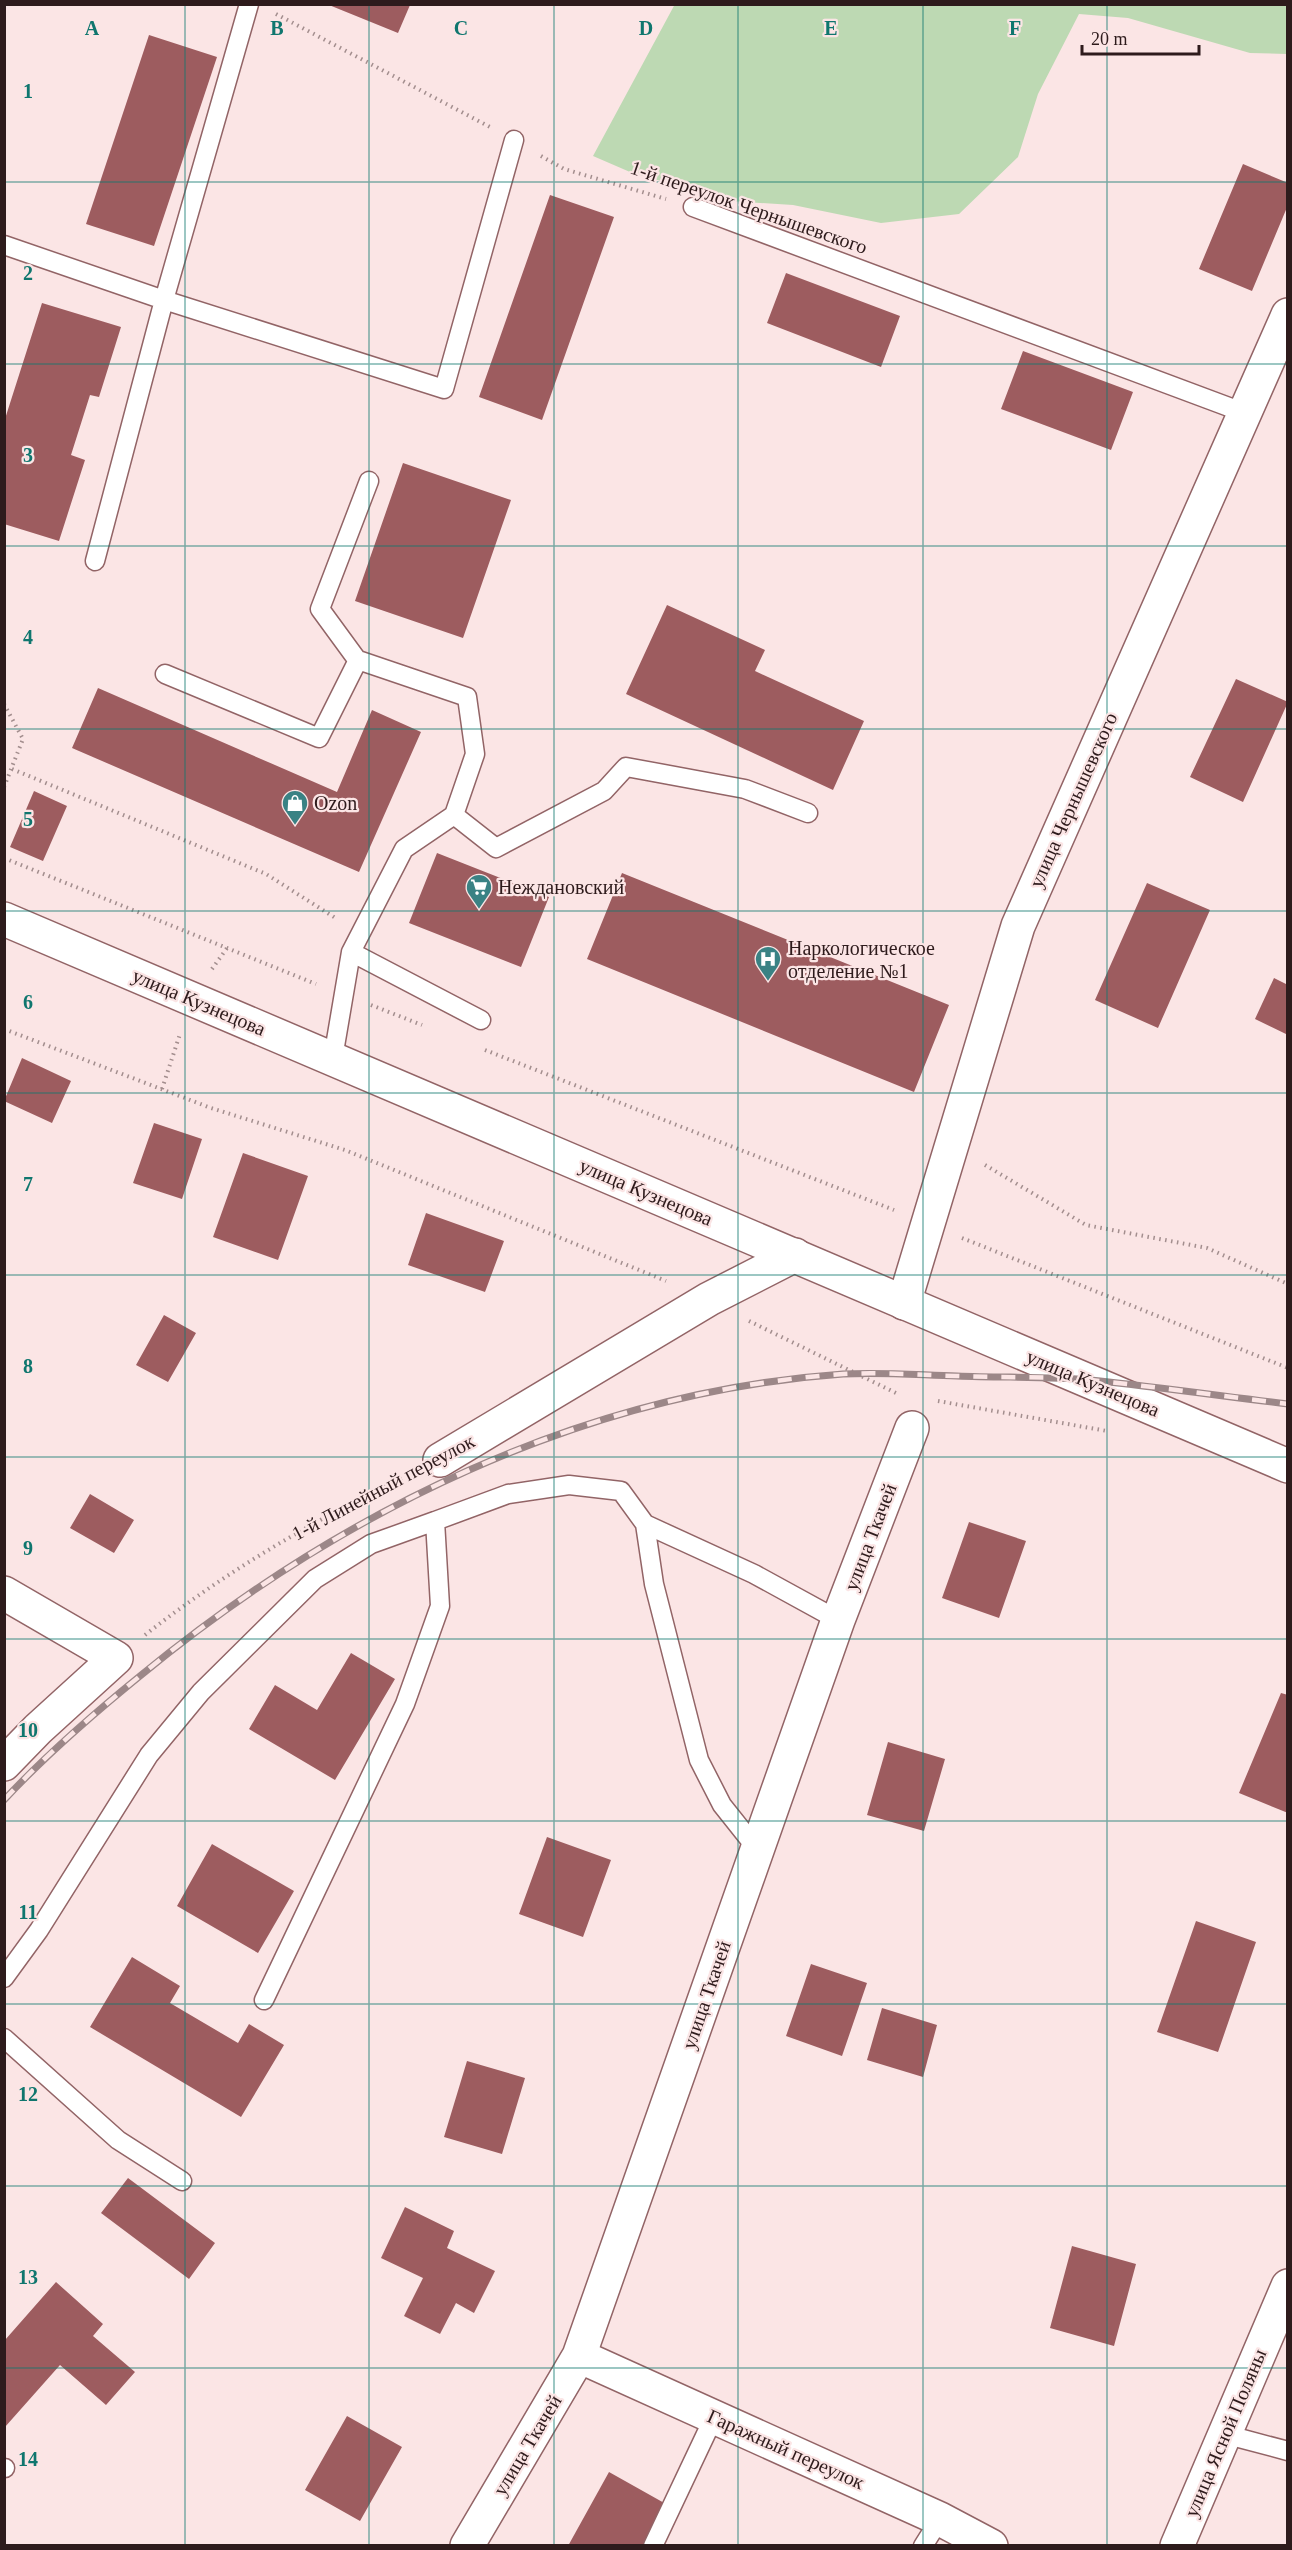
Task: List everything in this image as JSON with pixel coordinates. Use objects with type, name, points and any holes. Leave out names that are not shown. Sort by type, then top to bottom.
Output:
[{"type":"street","name":"улица Чернышевского","points":[[904,1303],[1018,926],[1287,315]]},
{"type":"street","name":"улица Кузнецова","points":[[4,919],[1287,1466]]},
{"type":"street","name":"1-й Линейный переулок","points":[[440,1460],[709,1299],[795,1255]]},
{"type":"street","name":"улица Ткачей","points":[[467,2546],[579,2356],[838,1620],[912,1428]]},
{"type":"street","points":[[4,1593],[116,1658],[38,1729],[4,1764]]},
{"type":"street","name":"улица Ясной Поляны","points":[[1177,2546],[1287,2286]]},
{"type":"street","name":"Гаражный переулок","points":[[579,2356],[714,2417],[932,2532],[991,2546]]},
{"type":"lane","points":[[95,561],[164,300],[249,4]]},
{"type":"lane","points":[[4,245],[164,300],[444,389],[514,140]]},
{"type":"lane","name":"1-й переулок Чернышевского","points":[[693,207],[1245,413]]},
{"type":"lane","points":[[333,1058],[351,952],[404,849],[454,815],[475,754],[467,697],[358,662],[320,609],[369,481]]},
{"type":"lane","points":[[165,674],[319,738],[358,662]]},
{"type":"lane","points":[[454,815],[496,848],[604,791],[626,767],[745,789],[808,813]]},
{"type":"lane","points":[[351,952],[481,1020]]},
{"type":"lane","points":[[4,1978],[45,1920],[149,1755],[201,1692],[315,1579],[371,1544],[508,1494],[569,1485],[621,1491],[645,1524],[654,1584],[699,1760],[722,1805],[757,1849]]},
{"type":"lane","points":[[264,2000],[405,1704],[440,1606],[435,1521]]},
{"type":"lane","points":[[645,1524],[754,1575],[838,1620]]},
{"type":"lane","points":[[4,2037],[118,2140],[182,2181]]},
{"type":"lane","points":[[653,2546],[714,2417]]},
{"type":"lane","points":[[1224,2434],[1287,2451]]},
{"type":"path","name":"1-й переулок Чернышевского","points":[[268,10],[514,140],[564,169],[693,207]]},
{"type":"path","points":[[4,704],[23,739],[4,787]]},
{"type":"path","points":[[12,769],[266,874],[340,921],[351,952]]},
{"type":"path","points":[[4,858],[432,1029]]},
{"type":"path","points":[[4,1029],[211,1108],[345,1150],[709,1299],[764,1329],[903,1397]]},
{"type":"path","points":[[476,1046],[1287,1368]]},
{"type":"path","points":[[950,1155],[981,1163],[1086,1225],[1207,1248],[1287,1284]]},
{"type":"path","points":[[934,1401],[977,1406],[1111,1432]]},
{"type":"path","name":"1-й Линейный переулок","points":[[116,1658],[201,1591],[285,1538],[440,1460]]},
{"type":"green space","points":[[675,4],[1287,5],[1287,54],[1250,53],[1128,18],[1079,14],[1038,94],[1018,157],[959,214],[881,223],[793,205],[730,201],[630,172],[593,156]]},
{"type":"building","points":[[329,5],[410,5],[398,33]]},
{"type":"building","points":[[149,35],[217,57],[154,246],[86,224]]},
{"type":"building","points":[[1243,164],[1288,183],[1288,205],[1252,291],[1199,269]]},
{"type":"building","points":[[550,195],[614,217],[542,420],[479,397]]},
{"type":"building","points":[[786,273],[900,316],[881,367],[767,323]]},
{"type":"building","points":[[42,303],[121,327],[99,397],[90,395],[71,455],[85,460],[59,541],[4,524],[4,422]]},
{"type":"building","points":[[1023,351],[1133,392],[1111,450],[1001,409]]},
{"type":"building","points":[[403,463],[511,500],[463,638],[355,601]]},
{"type":"building","points":[[667,605],[765,650],[755,671],[864,721],[833,790],[626,694]]},
{"type":"building","points":[[1236,679],[1288,702],[1243,802],[1190,777]]},
{"type":"building","points":[[98,688],[337,792],[372,710],[421,732],[359,872],[72,748]]},
{"type":"building","points":[[34,791],[67,806],[43,861],[10,847]]},
{"type":"building","name":"Неждановский","points":[[437,853],[549,897],[521,967],[409,923]]},
{"type":"building","name":"Наркологическое отделение №1","points":[[622,873],[949,1005],[914,1092],[587,959]]},
{"type":"building","points":[[1147,883],[1210,910],[1158,1028],[1095,1000]]},
{"type":"building","points":[[1274,978],[1288,985],[1288,1035],[1255,1019]]},
{"type":"building","points":[[22,1058],[71,1081],[52,1123],[4,1101]]},
{"type":"building","points":[[154,1123],[202,1139],[182,1199],[133,1183]]},
{"type":"building","points":[[243,1153],[308,1176],[278,1260],[213,1237]]},
{"type":"building","points":[[426,1213],[504,1241],[485,1292],[408,1265]]},
{"type":"building","points":[[164,1315],[196,1333],[168,1382],[136,1365]]},
{"type":"building","points":[[90,1494],[134,1520],[114,1553],[70,1528]]},
{"type":"building","points":[[969,1522],[1026,1541],[999,1618],[942,1598]]},
{"type":"building","points":[[351,1653],[395,1679],[335,1780],[249,1729],[275,1685],[317,1710]]},
{"type":"building","points":[[1281,1693],[1288,1695],[1288,1813],[1239,1793]]},
{"type":"building","points":[[888,1742],[945,1759],[924,1831],[867,1815]]},
{"type":"building","points":[[547,1837],[611,1860],[583,1937],[519,1914]]},
{"type":"building","points":[[212,1844],[294,1891],[258,1953],[177,1906]]},
{"type":"building","points":[[1196,1921],[1256,1942],[1218,2052],[1157,2032]]},
{"type":"building","points":[[132,1957],[180,1986],[170,2003],[238,2043],[249,2024],[284,2045],[241,2117],[90,2027]]},
{"type":"building","points":[[811,1964],[867,1983],[842,2056],[786,2036]]},
{"type":"building","points":[[882,2008],[937,2025],[923,2077],[867,2060]]},
{"type":"building","points":[[467,2061],[525,2078],[502,2154],[444,2137]]},
{"type":"building","points":[[128,2178],[215,2243],[189,2279],[101,2213]]},
{"type":"building","points":[[405,2207],[454,2231],[447,2248],[495,2271],[474,2313],[456,2303],[440,2334],[404,2316],[423,2278],[381,2258]]},
{"type":"building","points":[[1072,2246],[1136,2264],[1114,2346],[1050,2328]]},
{"type":"building","points":[[56,2282],[103,2324],[93,2336],[135,2372],[106,2405],[60,2365],[5,2427],[5,2340]]},
{"type":"building","points":[[347,2416],[402,2447],[360,2521],[305,2490]]},
{"type":"building","points":[[609,2472],[666,2504],[643,2546],[568,2546]]},
{"type":"railway","points":[[4,1800],[36,1767],[140,1676],[217,1617],[297,1562],[381,1513],[469,1470],[559,1434],[651,1406],[746,1385],[843,1374],[886,1373],[1091,1380],[1288,1404]]},
{"type":"place","name":"Ozon","points":[[295,826]]},
{"type":"place","name":"Неждановский","points":[[479,910]]},
{"type":"place","name":"Наркологическое отделение №1","points":[[768,982]]}]
